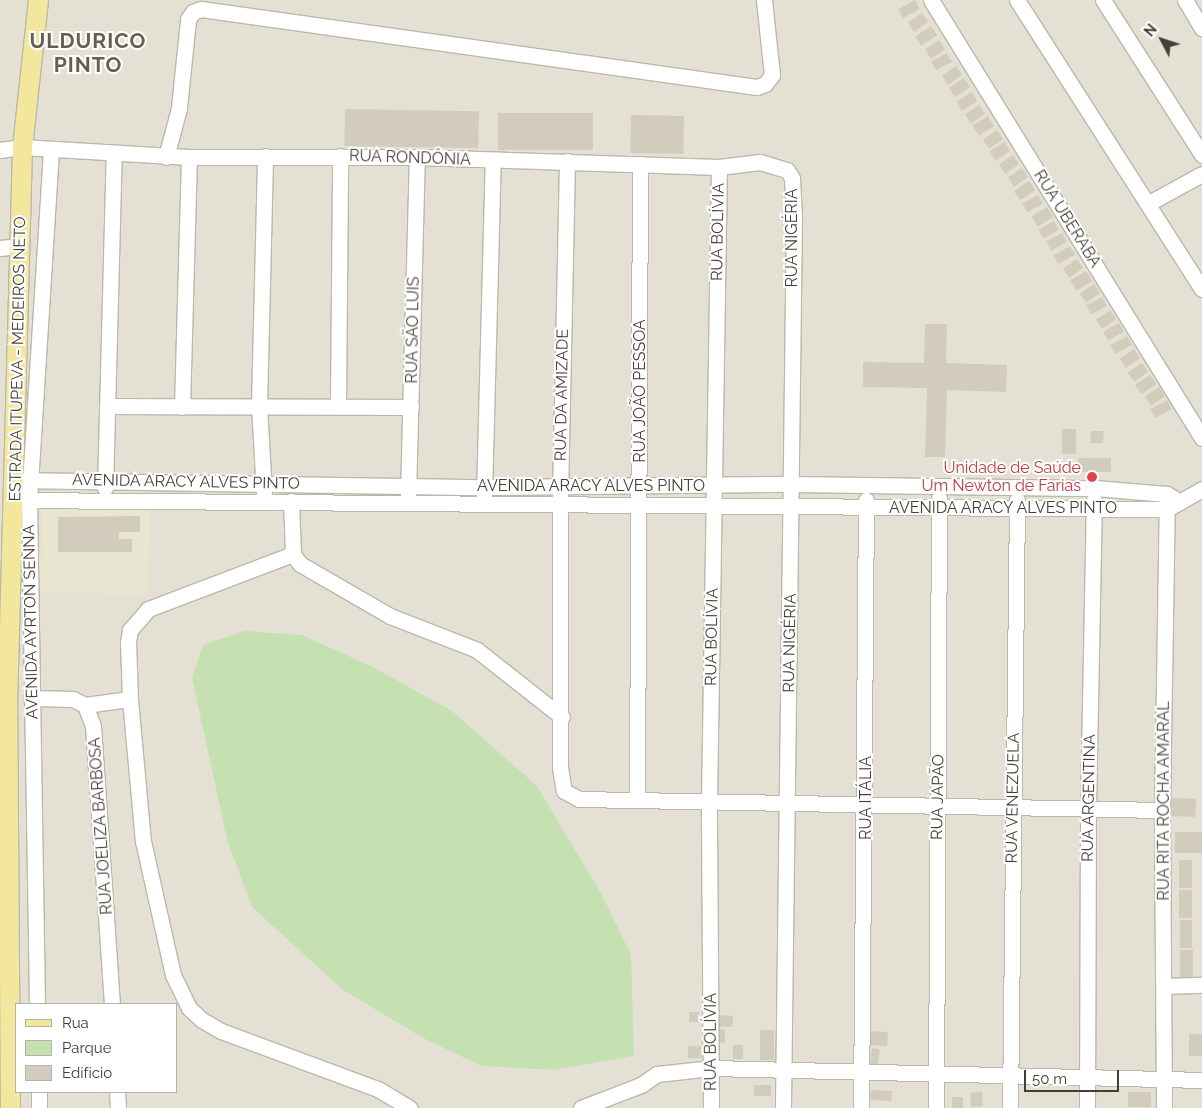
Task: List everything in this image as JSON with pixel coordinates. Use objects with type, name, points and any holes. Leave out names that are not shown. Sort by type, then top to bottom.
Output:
[{"type":"main road","name":"ESTRADA ITUPEVA - MEDEIROS NETO","points":[[10,1108],[7,705],[22,500],[20,246],[22,147],[38,0]]},
{"type":"street","points":[[166,157],[179,108],[188,19],[193,12],[201,8],[756,87],[766,84],[772,74],[764,0]]},
{"type":"street","name":"RUA UBERABA","points":[[931,0],[1202,438]]},
{"type":"street","points":[[1017,0],[1149,203],[1202,289]]},
{"type":"street","points":[[1103,0],[1202,155]]},
{"type":"street","points":[[1185,0],[1197,13],[1202,28]]},
{"type":"street","name":"RUA RONDÔNIA","points":[[0,150],[22,147],[114,155],[166,157],[340,156],[719,166],[775,164],[787,170],[792,178]]},
{"type":"street","points":[[22,479],[50,149]]},
{"type":"street","points":[[106,500],[104,480],[114,155]]},
{"type":"street","points":[[265,156],[259,405],[265,500]]},
{"type":"street","points":[[338,404],[340,156]]},
{"type":"street","points":[[182,407],[189,157]]},
{"type":"street","name":"RUA SÃO LUIS","points":[[408,504],[417,157]]},
{"type":"street","points":[[484,504],[493,160]]},
{"type":"street","name":"RUA DA AMIZADE","points":[[567,161],[560,484],[561,786],[564,791],[579,799],[638,798]]},
{"type":"street","name":"RUA JOÃO PESSOA","points":[[638,798],[640,164]]},
{"type":"street","name":"RUA BOLÍVIA","points":[[711,1108],[709,801],[714,505],[716,485],[719,166]]},
{"type":"street","points":[[1149,203],[1202,174]]},
{"type":"street","name":"RUA NIGÉRIA","points":[[783,1108],[792,506],[792,178]]},
{"type":"street","points":[[0,248],[20,246]]},
{"type":"street","points":[[106,406],[182,407],[338,404],[412,407]]},
{"type":"street","name":"AVENIDA ARACY ALVES PINTO","points":[[22,479],[484,487],[560,484],[792,484],[866,487],[1095,488],[1171,502]]},
{"type":"street","name":"RUA ITÁLIA","points":[[861,1108],[866,804],[866,487]]},
{"type":"street","name":"RUA JAPÃO","points":[[936,1108],[939,487]]},
{"type":"street","name":"RUA VENEZUELA","points":[[1010,1108],[1017,488]]},
{"type":"street","name":"RUA ARGENTINA","points":[[1087,1108],[1088,809],[1095,488]]},
{"type":"street","points":[[1171,502],[1202,489]]},
{"type":"street","name":"AVENIDA ARACY ALVES PINTO","points":[[22,500],[265,500],[408,504],[714,505],[866,508],[1094,508],[1171,502]]},
{"type":"street","name":"AVENIDA AYRTON SENNA","points":[[22,500],[31,698],[37,1003]]},
{"type":"street","points":[[291,502],[292,554],[310,571],[390,616],[477,650],[562,716]]},
{"type":"street","name":"RUA RITA ROCHA AMARAL","points":[[1164,1108],[1162,810],[1171,502]]},
{"type":"street","points":[[292,554],[148,609],[134,624],[128,642],[130,699],[143,841],[173,975],[190,1008],[202,1020],[222,1031],[378,1089],[410,1108]]},
{"type":"street","points":[[31,698],[73,699],[85,705],[130,699]]},
{"type":"street","name":"RUA JOELIZA BARBOSA","points":[[85,705],[96,739],[112,1003]]},
{"type":"street","points":[[638,798],[1162,810]]},
{"type":"street","points":[[1164,986],[1202,985]]},
{"type":"street","points":[[581,1108],[642,1085],[657,1074],[712,1068],[1010,1077],[1202,1080]]},
{"type":"street","points":[[39,1093],[39,1108]]},
{"type":"street","points":[[117,1093],[118,1108]]},
{"type":"shaded area","points":[[0,0],[1202,0],[1202,1108],[0,1108]]},
{"type":"shaded area","points":[[42,507],[150,509],[149,594],[41,592]]},
{"type":"green space","points":[[245,631],[302,635],[375,668],[452,711],[537,786],[602,895],[631,955],[634,1056],[554,1070],[482,1066],[423,1038],[343,990],[252,907],[227,839],[192,678],[203,645]]},
{"type":"building","points":[[915,0],[920,9],[903,18],[898,9]]},
{"type":"building","points":[[922,13],[928,22],[914,32],[908,23]]},
{"type":"building","points":[[931,26],[937,35],[921,46],[915,37]]},
{"type":"building","points":[[939,40],[945,49],[931,59],[925,50]]},
{"type":"building","points":[[947,53],[952,62],[936,70],[931,62]]},
{"type":"building","points":[[956,66],[962,75],[948,85],[942,76]]},
{"type":"building","points":[[964,78],[970,87],[955,97],[949,88]]},
{"type":"building","points":[[972,92],[977,101],[962,111],[957,101]]},
{"type":"building","points":[[979,105],[985,114],[971,124],[965,115]]},
{"type":"building","points":[[345,109],[479,111],[478,148],[344,146]]},
{"type":"building","points":[[498,113],[593,113],[593,150],[498,150]]},
{"type":"building","points":[[631,115],[684,116],[683,154],[630,153]]},
{"type":"building","points":[[988,116],[994,126],[979,136],[973,125]]},
{"type":"building","points":[[997,130],[1003,139],[989,149],[983,140]]},
{"type":"building","points":[[1005,142],[1010,151],[995,161],[990,151]]},
{"type":"building","points":[[1013,155],[1019,164],[1005,174],[999,165]]},
{"type":"building","points":[[1022,168],[1028,177],[1014,187],[1008,178]]},
{"type":"building","points":[[1029,181],[1035,190],[1020,200],[1014,191]]},
{"type":"building","points":[[1038,195],[1043,204],[1027,212],[1022,204]]},
{"type":"building","points":[[1047,207],[1053,217],[1038,227],[1032,216]]},
{"type":"building","points":[[1054,221],[1059,230],[1043,238],[1038,230]]},
{"type":"building","points":[[1062,233],[1067,242],[1051,250],[1046,242]]},
{"type":"building","points":[[1070,246],[1075,255],[1058,264],[1053,255]]},
{"type":"building","points":[[1077,259],[1083,268],[1069,278],[1063,269]]},
{"type":"building","points":[[1086,271],[1092,281],[1077,291],[1071,280]]},
{"type":"building","points":[[1094,284],[1100,293],[1086,303],[1080,294]]},
{"type":"building","points":[[1102,297],[1107,306],[1091,314],[1086,306]]},
{"type":"building","points":[[1110,310],[1116,319],[1102,329],[1096,320]]},
{"type":"building","points":[[1119,323],[1124,332],[1108,340],[1103,332]]},
{"type":"building","points":[[925,324],[947,324],[946,363],[1007,365],[1006,392],[947,390],[945,457],[925,457],[927,388],[863,387],[863,362],[924,363]]},
{"type":"building","points":[[1127,336],[1132,345],[1115,354],[1110,345]]},
{"type":"building","points":[[1134,349],[1140,358],[1126,368],[1120,359]]},
{"type":"building","points":[[1142,363],[1148,372],[1134,382],[1128,373]]},
{"type":"building","points":[[1150,375],[1156,384],[1141,394],[1135,385]]},
{"type":"building","points":[[1159,387],[1165,396],[1151,406],[1145,397]]},
{"type":"building","points":[[1167,400],[1172,409],[1155,418],[1150,409]]},
{"type":"building","points":[[1062,429],[1076,429],[1076,454],[1062,454]]},
{"type":"building","points":[[1091,431],[1104,431],[1103,443],[1090,443]]},
{"type":"building","points":[[1078,458],[1111,458],[1111,472],[1078,472]]},
{"type":"building","points":[[140,516],[140,532],[119,532],[119,539],[132,539],[132,552],[58,552],[58,517]]},
{"type":"building","points":[[1171,798],[1196,799],[1195,817],[1170,816]]},
{"type":"building","points":[[1175,832],[1202,832],[1202,853],[1175,853]]},
{"type":"building","points":[[1179,860],[1192,860],[1192,888],[1179,888]]},
{"type":"building","points":[[1179,890],[1192,890],[1192,918],[1179,918]]},
{"type":"building","points":[[1180,920],[1192,920],[1192,948],[1180,948]]},
{"type":"building","points":[[1180,950],[1193,950],[1193,978],[1180,978]]},
{"type":"building","points":[[689,1012],[699,1012],[699,1022],[689,1022]]},
{"type":"building","points":[[718,1015],[733,1016],[732,1027],[717,1026]]},
{"type":"building","points":[[718,1029],[725,1030],[725,1043],[717,1042]]},
{"type":"building","points":[[760,1030],[774,1030],[774,1060],[760,1060]]},
{"type":"building","points":[[868,1031],[888,1032],[887,1046],[867,1045]]},
{"type":"building","points":[[1189,1034],[1202,1034],[1202,1056],[1189,1056]]},
{"type":"building","points":[[733,1045],[743,1045],[743,1059],[733,1059]]},
{"type":"building","points":[[688,1046],[701,1046],[701,1058],[688,1058]]},
{"type":"building","points":[[872,1048],[880,1049],[878,1066],[870,1065]]},
{"type":"building","points":[[754,1085],[771,1085],[771,1096],[754,1096]]},
{"type":"building","points":[[871,1090],[892,1091],[891,1101],[870,1100]]},
{"type":"building","points":[[982,1092],[983,1106],[971,1107],[970,1093]]},
{"type":"building","points":[[1128,1092],[1151,1092],[1151,1107],[1128,1107]]},
{"type":"building","points":[[952,1097],[963,1097],[963,1108],[952,1108]]},
{"type":"place","name":"Unidade de Saúde Um Newton de Farias","points":[[1092,477]]},
{"type":"district","name":"ULDURICO PINTO","points":[[88,53]]}]
